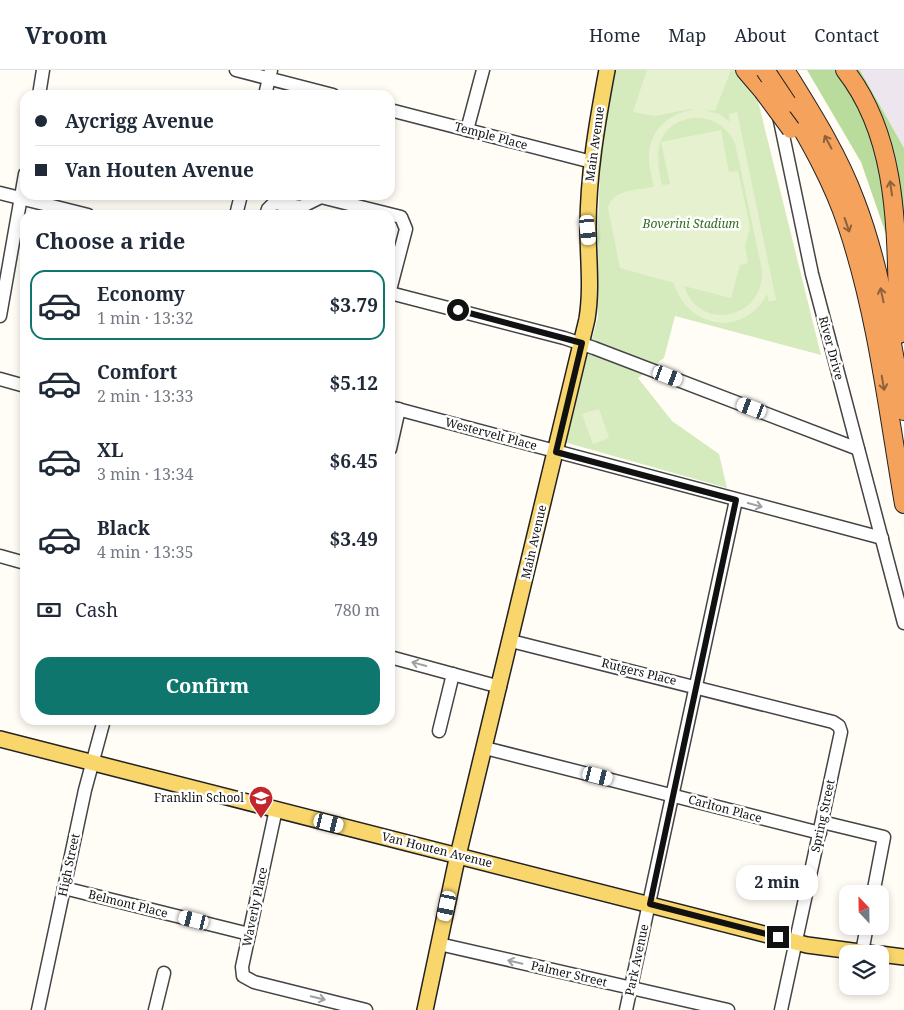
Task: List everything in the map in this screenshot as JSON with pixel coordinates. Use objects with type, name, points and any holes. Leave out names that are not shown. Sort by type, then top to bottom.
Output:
[{"type":"highway","points":[[745,70],[791,129],[840,205]]},
{"type":"highway","points":[[765,70],[822,164],[840,205],[864,287],[904,504]]},
{"type":"highway","points":[[785,70],[833,150],[862,219],[880,283],[903,402]]},
{"type":"highway","points":[[845,70],[874,121],[890,177],[895,225],[903,402]]},
{"type":"main road","name":"Main Avenue","points":[[425,1010],[458,856],[582,343],[590,301],[588,230],[592,162],[607,70]]},
{"type":"main road","name":"Van Houten Avenue","points":[[0,739],[796,942],[839,948]]},
{"type":"main road","points":[[889,955],[904,957]]},
{"type":"street","points":[[40,90],[43,70]]},
{"type":"street","points":[[236,70],[270,74],[318,90]]},
{"type":"street","points":[[467,130],[483,70]]},
{"type":"street","name":"River Drive","points":[[770,70],[811,272],[904,623]]},
{"type":"street","points":[[266,90],[270,74]]},
{"type":"street","name":"Temple Place","points":[[395,111],[592,162]]},
{"type":"street","points":[[0,192],[20,198]]},
{"type":"street","points":[[0,316],[21,200]]},
{"type":"street","points":[[29,200],[68,210]]},
{"type":"street","points":[[268,210],[274,203],[301,207],[315,200]]},
{"type":"street","points":[[334,200],[377,210]]},
{"type":"street","points":[[395,214],[404,220],[406,229],[395,260]]},
{"type":"street","points":[[395,292],[582,343],[858,449]]},
{"type":"street","points":[[0,380],[20,385]]},
{"type":"street","name":"Westervelt Place","points":[[395,408],[882,538]]},
{"type":"street","name":"Park Avenue","points":[[626,1010],[736,500]]},
{"type":"street","points":[[0,556],[20,562]]},
{"type":"street","name":"Rutgers Place","points":[[511,641],[834,722],[839,726],[841,732],[839,740]]},
{"type":"street","points":[[395,658],[500,687]]},
{"type":"street","points":[[439,732],[453,674]]},
{"type":"street","name":"High Street","points":[[38,1010],[92,762],[103,725]]},
{"type":"street","name":"Spring Street","points":[[782,1010],[839,740]]},
{"type":"street","name":"Carlton Place","points":[[485,748],[673,795],[821,828],[884,837],[875,885]]},
{"type":"street","name":"Waverly Place","points":[[276,809],[242,967],[243,976],[249,981],[366,1010]]},
{"type":"street","name":"Belmont Place","points":[[64,888],[249,934]]},
{"type":"street","name":"Palmer Street","points":[[439,944],[728,1010]]},
{"type":"street","points":[[155,1010],[164,973]]},
{"type":"shaded area","points":[[860,70],[904,70],[904,148]]},
{"type":"green space","name":"Boverini Stadium","points":[[611,70],[737,70],[756,93],[821,355],[675,316],[664,358],[638,378],[672,421],[719,454],[727,488],[564,442],[598,317],[596,278],[600,171]]},
{"type":"green space","points":[[647,70],[731,70],[715,111],[690,109],[655,116],[633,112]]},
{"type":"green space","points":[[807,70],[860,70],[904,148],[904,309],[896,263],[861,162]]},
{"type":"green space","points":[[700,109],[719,114],[730,122],[729,114],[737,112],[776,300],[769,302],[767,294],[757,308],[745,317],[731,322],[717,322],[703,318],[691,310],[681,298],[674,283],[620,268],[608,208],[610,202],[620,194],[654,187],[649,159],[650,145],[654,136],[665,122],[690,110]],"holes":[[[698,118],[717,123],[727,131],[735,143],[762,270],[760,287],[753,300],[743,309],[730,314],[716,315],[703,310],[692,301],[684,286],[731,298],[740,265],[748,263],[745,246],[750,227],[738,171],[729,172],[721,130],[661,142],[670,184],[662,185],[658,163],[660,143],[670,128],[679,122]]]},
{"type":"green space","points":[[599,409],[609,438],[593,444],[582,414]]},
{"type":"place","name":"Franklin School","points":[[261,819]]},
{"type":"route","points":[[458,310],[582,343],[556,452],[736,500],[650,904],[778,937]]}]
